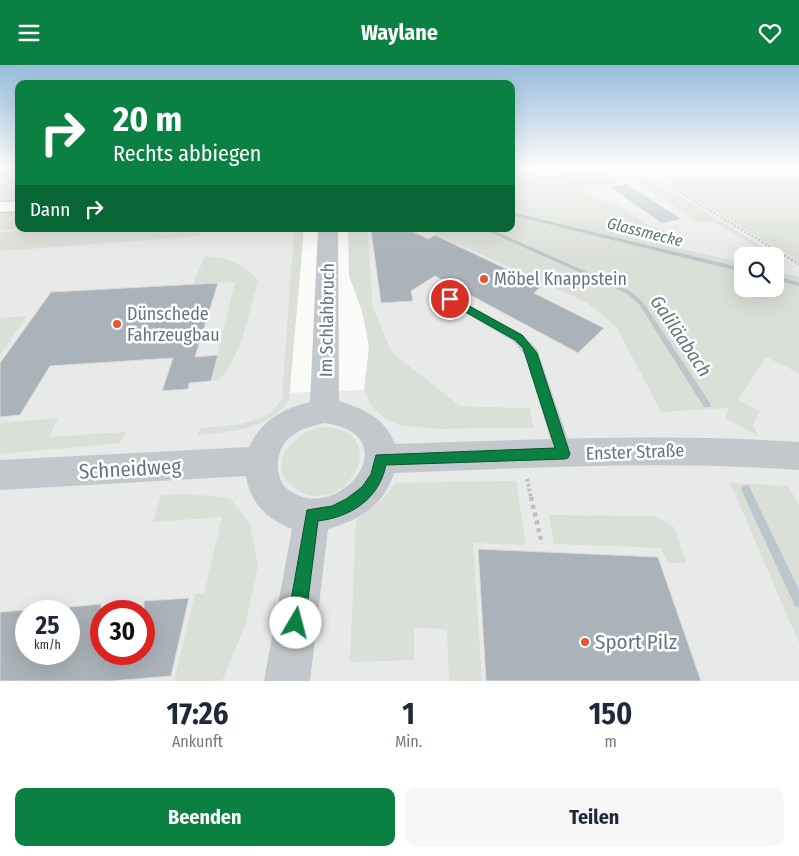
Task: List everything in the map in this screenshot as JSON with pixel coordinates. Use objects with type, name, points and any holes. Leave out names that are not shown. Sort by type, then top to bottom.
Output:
[{"type":"main road","points":[[0,207],[15,206]]},
{"type":"street","name":"Im Schlahbruch","points":[[324,411],[328,232]]},
{"type":"street","points":[[324,411],[349,415],[362,421],[373,432],[379,445],[381,459],[377,476],[367,492],[352,504],[332,513],[312,515],[293,512],[277,504],[266,492],[260,477],[261,461],[266,447],[275,434],[287,423],[302,416],[324,411]]},
{"type":"street","name":"Enster Straße","points":[[381,459],[682,450],[740,451],[799,456]]},
{"type":"street","name":"Schneidweg","points":[[0,475],[261,461]]},
{"type":"street","points":[[287,681],[312,515]]},
{"type":"lane","points":[[450,299],[527,345],[532,353],[564,454]]},
{"type":"path","points":[[687,197],[799,264]]},
{"type":"path","points":[[521,455],[542,544]]},
{"type":"shaded area","points":[[0,197],[15,197],[15,201],[0,203]]},
{"type":"shaded area","points":[[515,197],[593,197],[617,204],[649,225],[678,236],[675,247],[734,261],[734,297],[784,297],[784,273],[799,277],[799,373],[766,357],[738,400],[760,411],[753,424],[758,436],[725,418],[729,408],[661,412],[616,326],[586,302],[432,232],[515,232]]},
{"type":"shaded area","points":[[549,197],[799,197],[799,681],[0,681],[0,231],[294,232],[282,393],[364,390],[370,404],[402,426],[437,429],[534,428],[530,408],[460,406],[392,352],[373,307],[368,232],[515,232],[515,226]]},
{"type":"shaded area","points":[[624,197],[647,197],[681,219],[662,223]]},
{"type":"shaded area","points":[[659,197],[681,197],[763,247],[756,247],[713,221],[700,223],[686,215],[688,214]]},
{"type":"shaded area","points":[[690,197],[799,197],[799,261],[784,252],[784,247],[775,247]]},
{"type":"shaded area","points":[[15,209],[15,230],[0,231],[0,210]]},
{"type":"shaded area","points":[[2,232],[201,232],[200,236],[0,251],[0,234]]},
{"type":"shaded area","points":[[294,232],[304,232],[289,400],[271,418],[260,423],[236,430],[198,435],[200,428],[236,425],[260,418],[271,412],[279,404],[284,393],[282,393]]},
{"type":"shaded area","points":[[348,232],[368,232],[373,307],[392,352],[460,406],[530,408],[534,428],[437,429],[402,426],[383,417],[370,404],[364,390],[369,347],[362,311],[349,276]]},
{"type":"shaded area","points":[[205,256],[221,258],[241,266],[258,281],[244,333],[234,358],[219,380],[211,381],[235,282],[193,284]]},
{"type":"shaded area","points":[[27,316],[0,355],[0,318]]},
{"type":"shaded area","points":[[58,418],[49,437],[126,432],[120,443],[0,454],[0,423]]},
{"type":"shaded area","points":[[319,427],[342,431],[355,441],[360,454],[357,469],[348,482],[335,492],[319,496],[301,492],[289,484],[283,475],[281,465],[289,446],[298,438]]},
{"type":"shaded area","points":[[516,481],[526,545],[473,543],[482,681],[449,681],[447,629],[414,628],[414,660],[350,662],[356,520],[384,498],[395,483]]},
{"type":"shaded area","points":[[730,483],[788,486],[799,505],[799,643]]},
{"type":"shaded area","points":[[188,494],[230,498],[250,524],[258,567],[245,626],[222,681],[174,681],[195,594],[204,593],[222,517],[153,522],[161,495]]},
{"type":"shaded area","points":[[549,515],[655,516],[674,527],[686,563],[668,563],[661,548],[554,544]]},
{"type":"building","name":"Möbel Knappstein","points":[[371,232],[414,232],[428,239],[435,235],[542,286],[534,293],[604,328],[578,353],[435,276],[411,291],[413,301],[381,303]]},
{"type":"building","name":"Dünschede Fahrzeugbau","points":[[218,283],[195,357],[218,355],[211,381],[189,383],[188,389],[162,391],[173,358],[50,366],[20,415],[0,417],[0,363],[51,292]]},
{"type":"building","name":"Sport Pilz","points":[[478,549],[658,557],[701,681],[486,681]]},
{"type":"building","points":[[189,598],[171,676],[112,681],[0,681],[0,612],[15,611],[15,665],[80,665],[80,606],[90,605],[90,665],[155,665],[155,600]]},
{"type":"waterway","name":"Glassmecke","points":[[515,214],[734,268]]},
{"type":"waterway","name":"Galiläabach","points":[[493,232],[628,292],[641,303],[707,405]]},
{"type":"waterway","name":"Glassmecke","points":[[784,280],[799,284]]},
{"type":"waterway","name":"Galiläabach","points":[[746,489],[799,602]]},
{"type":"place","name":"Möbel Knappstein","points":[[484,279]]},
{"type":"place","name":"Dünschede Fahrzeugbau","points":[[117,324]]},
{"type":"place","name":"Sport Pilz","points":[[585,642]]},
{"type":"route","points":[[296,623],[312,515],[332,513],[352,504],[367,492],[377,476],[381,459],[564,454],[532,353],[527,345],[450,299]]}]
